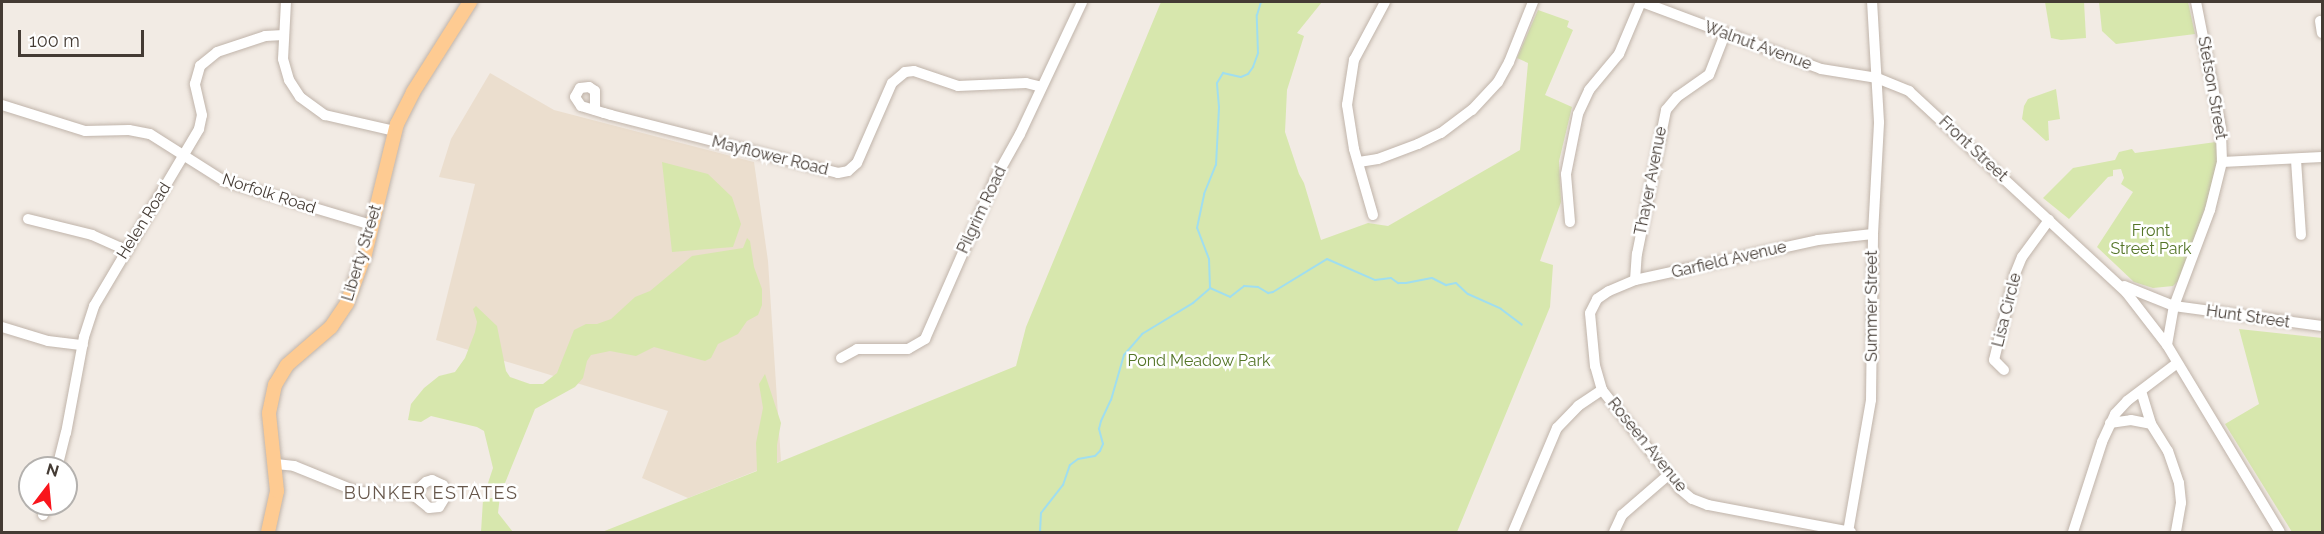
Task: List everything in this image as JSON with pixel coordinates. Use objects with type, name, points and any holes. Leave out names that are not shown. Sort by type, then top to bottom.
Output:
[{"type":"main road","name":"Liberty Street","points":[[268,532],[276,497],[276,464],[269,413],[275,385],[292,359],[326,332],[340,316],[356,282],[395,131],[413,92],[470,2]]},
{"type":"street","points":[[286,2],[285,70],[292,86],[304,101],[325,115],[395,131]]},
{"type":"street","name":"Pilgrim Road","points":[[841,358],[857,349],[908,349],[925,339],[996,177],[1082,2]]},
{"type":"street","points":[[1373,215],[1349,124],[1348,85],[1354,60],[1385,2]]},
{"type":"street","points":[[1359,162],[1388,156],[1418,144],[1441,133],[1472,110],[1503,72],[1533,2]]},
{"type":"street","points":[[1570,222],[1566,174],[1578,114],[1589,90],[1619,54],[1641,2]]},
{"type":"street","name":"Walnut Avenue","points":[[1641,2],[1821,69],[1877,78]]},
{"type":"street","points":[[1872,2],[1877,78]]},
{"type":"street","name":"Stetson Street","points":[[2167,345],[2174,306],[2210,210],[2222,162],[2221,128],[2196,2]]},
{"type":"street","points":[[2320,21],[2322,33]]},
{"type":"street","name":"Thayer Avenue","points":[[1635,280],[1637,254],[1666,110],[1677,97],[1709,75],[1725,34]]},
{"type":"street","name":"Helen Road","points":[[60,456],[72,390],[97,300],[198,133],[202,120],[195,84],[202,63],[213,54],[261,37],[284,35]]},
{"type":"street","name":"Mayflower Road","points":[[595,110],[596,93],[589,87],[582,87],[576,94],[577,102],[582,106],[595,110],[838,173],[848,171],[857,163],[892,83],[905,72],[914,71],[958,86],[1026,83],[1042,87]]},
{"type":"street","name":"Front Street","points":[[1877,78],[1909,91],[2118,283],[2167,345],[2176,364],[2280,532]]},
{"type":"street","name":"Summer Street","points":[[1849,532],[1871,400],[1873,234],[1879,122],[1877,78]]},
{"type":"street","name":"Norfolk Road","points":[[2,105],[86,131],[145,132],[161,138],[184,156],[231,183],[372,225]]},
{"type":"street","points":[[2222,162],[2322,157]]},
{"type":"street","points":[[2296,160],[2301,235]]},
{"type":"street","points":[[28,219],[92,235],[126,250]]},
{"type":"street","name":"Lisa Circle","points":[[2004,370],[1994,360],[2015,274],[2022,257],[2049,220]]},
{"type":"street","name":"Garfield Avenue","points":[[1592,305],[1609,291],[1635,280],[1818,240],[1873,234]]},
{"type":"street","name":"Front Street","points":[[2118,283],[2144,296],[2174,306]]},
{"type":"street","name":"Roseen Avenue","points":[[1592,305],[1590,326],[1595,366],[1602,390],[1667,476],[1692,499],[1708,505],[1849,532]]},
{"type":"street","name":"Hunt Street","points":[[2174,306],[2322,327]]},
{"type":"street","points":[[2,327],[48,341],[83,345]]},
{"type":"street","points":[[2073,532],[2110,423],[2127,401],[2176,364]]},
{"type":"street","points":[[1513,532],[1557,428],[1578,406],[1602,390]]},
{"type":"street","points":[[2141,391],[2151,424],[2168,451],[2179,483],[2181,503],[2176,532]]},
{"type":"street","points":[[2110,423],[2131,420],[2151,424]]},
{"type":"street","points":[[276,464],[294,466],[358,492],[412,494]]},
{"type":"street","points":[[1614,532],[1622,515],[1667,476]]},
{"type":"shaded area","points":[[490,73],[554,110],[754,162],[768,261],[781,461],[688,498],[642,478],[668,411],[436,340],[475,184],[439,177],[451,139]]},
{"type":"green space","name":"Pond Meadow Park","points":[[1161,2],[1322,2],[1297,33],[1304,36],[1287,90],[1285,132],[1304,183],[1321,240],[1368,223],[1388,226],[1520,150],[1528,63],[1517,58],[1538,10],[1569,21],[1567,27],[1573,30],[1545,95],[1572,107],[1559,161],[1561,202],[1540,261],[1553,265],[1550,307],[1457,532],[602,532],[757,471],[756,443],[763,408],[759,384],[765,374],[781,423],[777,463],[1016,366],[1026,327]]},
{"type":"green space","points":[[2045,2],[2084,2],[2086,38],[2061,40],[2051,38]]},
{"type":"green space","points":[[2099,2],[2188,2],[2195,34],[2116,44],[2102,31]]},
{"type":"green space","points":[[2056,89],[2060,119],[2048,121],[2049,140],[2046,141],[2022,119],[2024,106],[2028,99]]},
{"type":"green space","name":"Front Street Park","points":[[2216,142],[2218,162],[2214,178],[2199,228],[2179,280],[2173,286],[2153,288],[2134,282],[2097,247],[2133,192],[2121,184],[2124,178],[2121,169],[2113,170],[2113,176],[2108,177],[2069,219],[2043,198],[2073,168],[2115,160],[2119,152],[2132,149],[2135,153]]},
{"type":"green space","points":[[662,162],[708,174],[732,197],[741,224],[733,247],[672,252]]},
{"type":"green space","points":[[747,238],[750,241],[754,267],[762,289],[762,305],[758,315],[747,321],[738,334],[718,344],[711,358],[705,361],[654,347],[636,356],[610,351],[591,355],[587,361],[583,378],[575,387],[535,409],[505,483],[487,486],[493,468],[484,431],[477,427],[431,416],[421,422],[408,420],[411,404],[424,388],[439,376],[455,372],[465,358],[475,332],[477,322],[473,309],[476,306],[497,326],[506,371],[510,377],[530,384],[543,384],[557,373],[574,330],[586,324],[597,324],[611,319],[635,297],[650,291],[692,256],[743,248]]},
{"type":"green space","points":[[2239,329],[2322,338],[2322,532],[2292,532],[2225,424],[2259,404]]},
{"type":"green space","points":[[500,496],[498,513],[513,532],[481,532],[483,500]]},
{"type":"waterway","points":[[1040,532],[1041,513],[1063,485],[1070,465],[1078,459],[1095,456],[1100,451],[1103,444],[1099,429],[1111,400],[1124,355],[1142,334],[1193,303],[1210,288],[1209,259],[1197,228],[1204,194],[1216,165],[1219,107],[1217,83],[1223,73],[1241,77],[1248,74],[1253,67],[1258,53],[1257,15],[1261,2]]},
{"type":"waterway","points":[[1210,288],[1230,297],[1244,286],[1258,287],[1268,293],[1273,292],[1327,259],[1375,280],[1391,278],[1398,283],[1406,283],[1432,278],[1446,285],[1456,283],[1468,294],[1501,309],[1522,325]]},
{"type":"district","name":"BUNKER ESTATES","points":[[431,493]]}]
